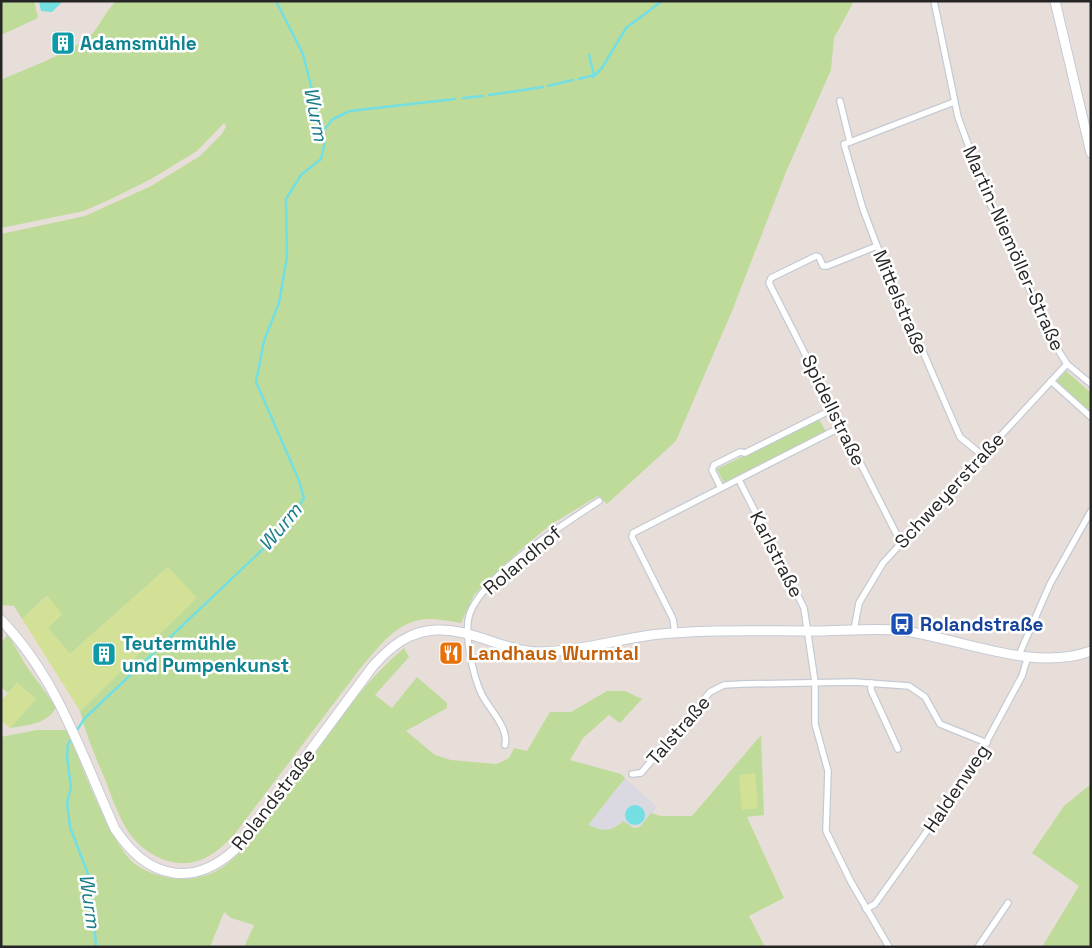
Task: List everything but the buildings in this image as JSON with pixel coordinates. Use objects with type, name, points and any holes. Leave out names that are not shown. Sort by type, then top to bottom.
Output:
[{"type":"main road","points":[[1055,1],[1091,153]]},
{"type":"main road","name":"Rolandstraße","points":[[1,620],[19,639],[37,663],[66,715],[115,829],[125,844],[141,860],[155,868],[182,874],[199,872],[219,863],[242,841],[373,666],[389,650],[405,638],[422,632],[437,630],[469,635],[516,649],[538,652],[569,651],[632,638],[675,633],[854,630],[897,630],[924,634],[1023,656],[1050,659],[1091,651]]},
{"type":"street","name":"Martin-Niemöller-Straße","points":[[934,1],[954,102],[988,199],[1056,348],[1067,364],[1091,384]]},
{"type":"street","name":"Mittelstraße","points":[[840,101],[850,142],[844,144],[863,209],[877,246],[960,437],[982,455]]},
{"type":"street","points":[[850,142],[954,102]]},
{"type":"street","name":"Spidellstraße","points":[[877,246],[827,266],[823,266],[819,257],[816,256],[771,278],[769,283],[900,542]]},
{"type":"street","name":"Schweyerstraße","points":[[854,630],[859,603],[883,562],[1067,364]]},
{"type":"street","name":"Martin-Niemöller-Straße","points":[[1051,381],[1091,417]]},
{"type":"street","points":[[721,488],[712,470],[714,465],[740,452],[745,453],[833,409]]},
{"type":"street","points":[[675,633],[672,619],[632,537],[633,533],[841,427]]},
{"type":"street","name":"Karlstraße","points":[[739,480],[804,608],[814,682],[815,724],[828,771],[826,831],[887,946]]},
{"type":"street","name":"Rolandhof","points":[[469,635],[471,611],[478,596],[546,537],[599,502]]},
{"type":"street","name":"Haldenweg","points":[[866,908],[875,904],[974,765],[987,743],[1022,676],[1023,656],[1050,584],[1091,512]]},
{"type":"street","points":[[469,635],[476,680],[506,734],[505,746]]},
{"type":"street","name":"Talstraße","points":[[632,774],[641,773],[710,692],[716,688],[742,684],[814,682],[901,684],[918,691],[931,704],[936,720],[940,724],[987,743]]},
{"type":"street","points":[[871,683],[871,690],[898,750]]},
{"type":"street","points":[[978,947],[1008,903]]},
{"type":"shaded area","points":[[625,778],[657,807],[645,823],[640,827],[629,825],[604,831],[588,825]]},
{"type":"green space","points":[[1,1],[34,1],[38,18],[1,35]]},
{"type":"green space","points":[[116,1],[854,1],[834,38],[831,70],[786,172],[732,311],[676,441],[607,504],[598,496],[550,525],[518,552],[474,595],[461,623],[426,619],[415,621],[396,630],[380,645],[359,670],[234,835],[210,855],[189,863],[168,861],[158,857],[148,852],[132,837],[114,804],[80,711],[196,598],[168,567],[70,654],[48,628],[47,596],[22,619],[14,606],[1,605],[1,234],[85,216],[151,186],[200,156],[221,135],[226,127],[224,123],[197,151],[151,179],[111,199],[84,211],[1,228],[1,80],[63,53],[85,40],[93,33]]},
{"type":"green space","points":[[1066,371],[1091,393],[1091,415],[1056,382]]},
{"type":"green space","points":[[819,419],[826,432],[725,485],[717,469]]},
{"type":"green space","points":[[168,567],[197,598],[80,711],[22,619],[48,596],[62,614],[48,628],[70,654]]},
{"type":"green space","points":[[8,634],[25,664],[56,707],[48,717],[37,723],[10,728],[36,699],[17,683],[8,693],[1,687],[1,643]]},
{"type":"green space","points":[[404,648],[409,657],[375,695],[392,708],[417,677],[447,703],[447,708],[406,731],[435,755],[451,760],[497,764],[509,758],[514,748],[527,751],[550,712],[571,712],[607,691],[625,691],[642,699],[620,723],[609,715],[583,738],[570,760],[621,774],[625,778],[588,825],[603,830],[611,829],[623,821],[634,828],[640,827],[651,813],[661,816],[692,816],[761,735],[764,815],[747,817],[784,898],[749,916],[765,947],[244,947],[254,925],[231,918],[224,912],[210,947],[1,947],[1,737],[37,730],[67,730],[107,824],[128,857],[148,872],[160,876],[183,879],[195,878],[217,871],[243,849],[355,699],[370,681]]},
{"type":"green space","points":[[17,683],[36,699],[10,728],[1,721],[1,701]]},
{"type":"green space","points":[[755,773],[758,808],[742,810],[739,775]]},
{"type":"green space","points":[[1091,784],[1091,947],[1042,947],[1079,886],[1032,853],[1064,806]]},
{"type":"water","points":[[39,1],[63,1],[52,12],[41,11]]},
{"type":"water","points":[[631,805],[639,805],[645,811],[645,819],[639,825],[631,825],[625,819],[625,811]]},
{"type":"waterway","name":"Wurm","points":[[75,733],[85,718],[283,530],[304,498],[298,478],[256,382],[264,341],[279,303],[287,257],[286,199],[301,175],[321,159],[325,142],[303,54],[276,1]]},
{"type":"waterway","points":[[593,77],[602,68],[626,28],[662,1]]},
{"type":"waterway","points":[[579,79],[594,75],[589,55]]},
{"type":"waterway","points":[[548,86],[573,80]]},
{"type":"waterway","points":[[489,95],[543,87]]},
{"type":"waterway","points":[[463,98],[483,96]]},
{"type":"waterway","points":[[323,131],[333,119],[350,111],[455,99]]},
{"type":"waterway","name":"Wurm","points":[[72,738],[68,744],[67,756],[71,788],[67,802],[70,827],[91,882],[96,947]]},
{"type":"place","name":"Adamsmühle","points":[[63,43]]},
{"type":"place","name":"Rolandstraße","points":[[902,624]]},
{"type":"place","name":"Landhaus Wurmtal","points":[[451,653]]},
{"type":"place","name":"Teutermühle und Pumpenkunst","points":[[104,654]]}]
